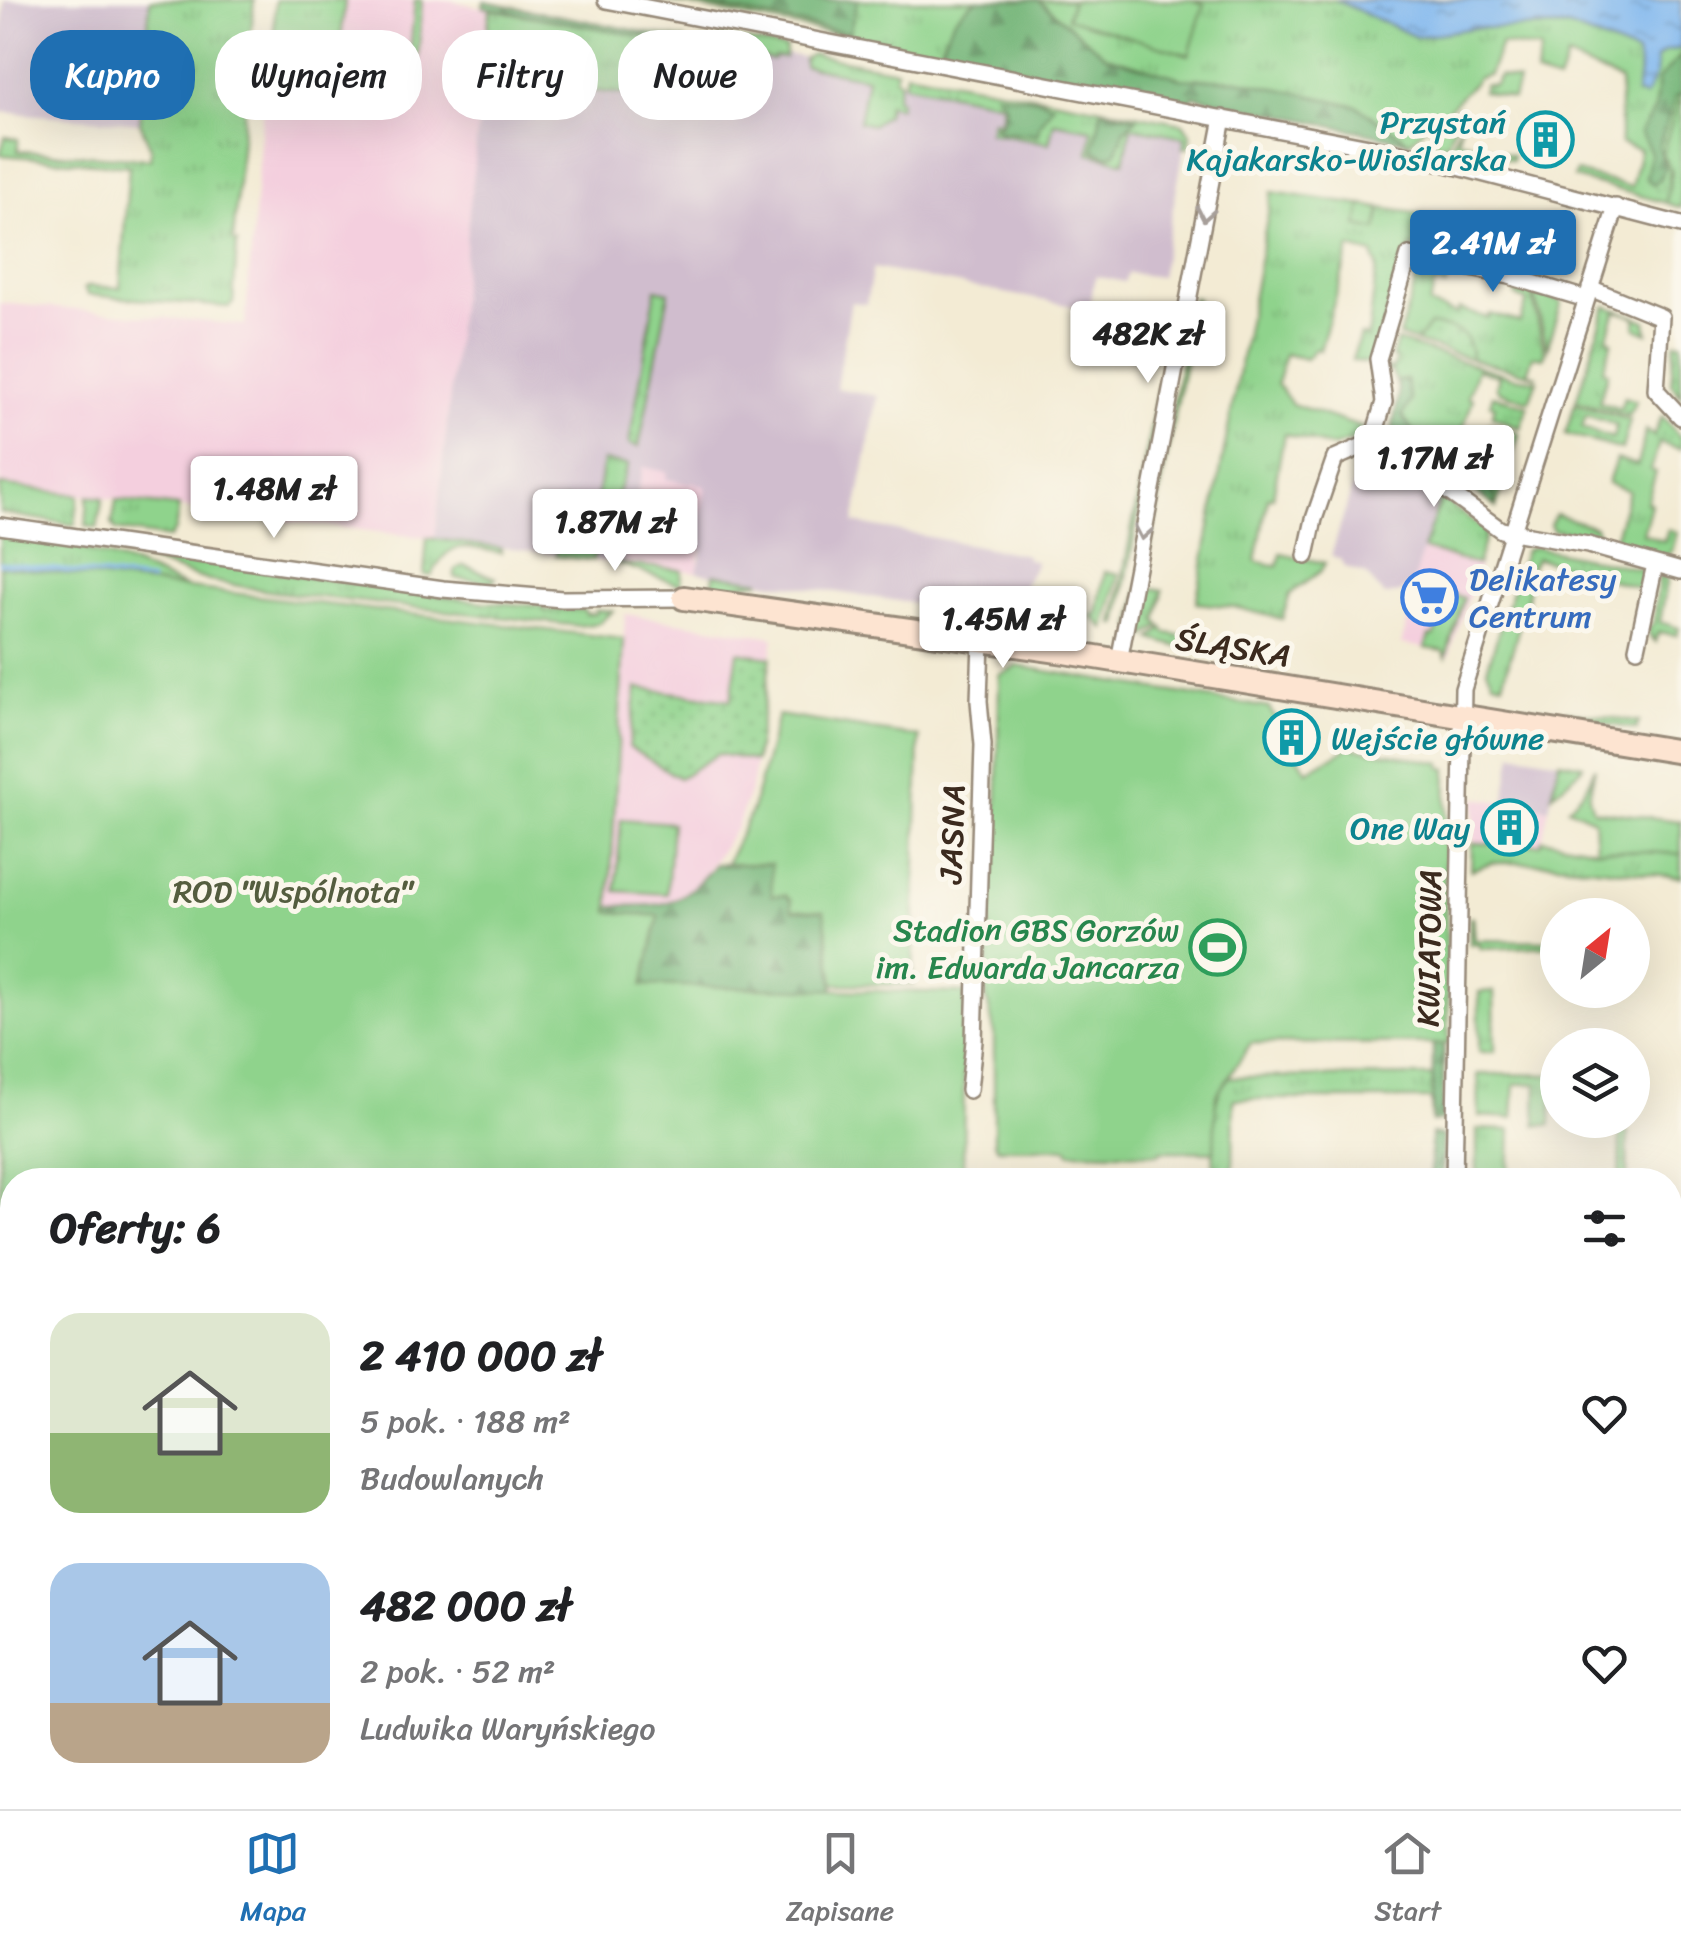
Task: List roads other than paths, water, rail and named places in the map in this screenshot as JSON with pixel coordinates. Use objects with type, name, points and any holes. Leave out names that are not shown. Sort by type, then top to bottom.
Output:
[{"type":"street","points":[[606,0],[1449,163],[1681,225]]},
{"type":"street","points":[[1118,661],[1223,118]]},
{"type":"street","name":"KWIATOWA","points":[[1454,1168],[1460,716],[1470,659],[1616,207]]},
{"type":"street","points":[[1372,442],[1384,402],[1378,359],[1409,254],[1588,293],[1660,317],[1655,384],[1681,417]]},
{"type":"street","points":[[1306,556],[1335,458],[1372,442],[1388,448],[1492,525],[1511,533],[1680,566]]},
{"type":"street","name":"ŚLĄSKA","points":[[0,526],[458,590],[562,598],[684,598],[1118,661],[1681,752]]},
{"type":"street","points":[[1637,648],[1655,564]]},
{"type":"street","name":"JASNA","points":[[968,1090],[974,1041],[982,640]]},
{"type":"water","points":[[1336,0],[1681,0],[1681,48],[1664,52],[1656,59],[1656,74],[1645,97],[1636,94],[1640,72],[1637,54],[1568,27],[1473,28],[1416,37]]},
{"type":"waterway","points":[[0,563],[151,581]]},
{"type":"place","name":"Przystań Kajakarsko-Wioślarska","points":[[1545,140]]},
{"type":"place","name":"Delikatesy Centrum","points":[[1430,597]]},
{"type":"place","name":"Wejście główne","points":[[1292,738]]},
{"type":"place","name":"One Way","points":[[1509,828]]},
{"type":"place","name":"Stadion GBS Gorzów im. Edwarda Jancarza","points":[[1218,948]]},
{"type":"park label","name":"ROD \"Wspólnota\"","points":[[293,891]]}]
